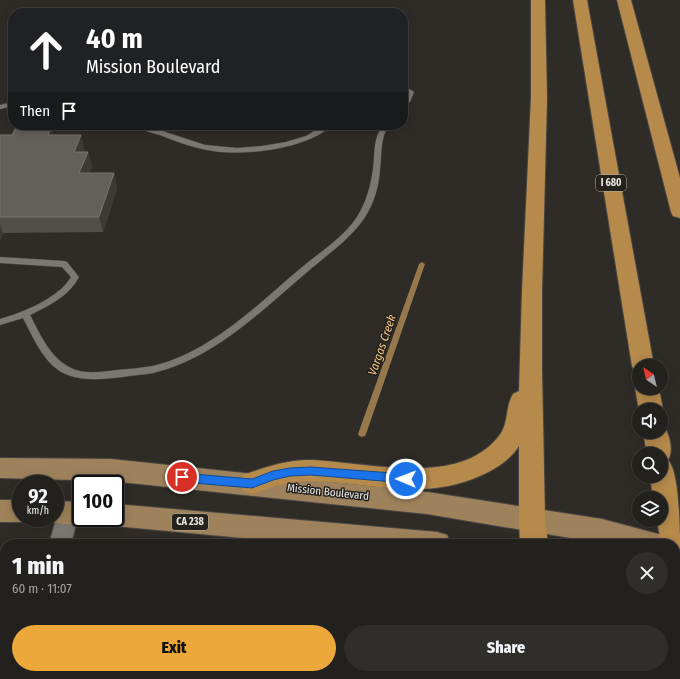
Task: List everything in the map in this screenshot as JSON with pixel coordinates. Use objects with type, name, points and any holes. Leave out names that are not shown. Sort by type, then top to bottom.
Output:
[{"type":"highway","points":[[533,531],[531,370],[532,291],[539,98],[538,0]]},
{"type":"highway","name":"I 680","points":[[580,0],[642,359]]},
{"type":"highway","points":[[624,0],[680,212]]},
{"type":"highway","points":[[252,483],[290,472],[311,471],[395,479],[428,479],[453,475],[473,469],[494,457],[510,441],[515,430],[520,411],[522,392],[531,370]]},
{"type":"highway","points":[[664,483],[674,539]]},
{"type":"main road","name":"Mission Boulevard","points":[[0,468],[111,470],[252,483],[427,503],[533,531],[602,530],[634,539]]},
{"type":"main road","points":[[0,511],[12,511]]},
{"type":"main road","name":"CA 238","points":[[124,516],[381,539]]},
{"type":"street","points":[[61,539],[68,512]]},
{"type":"lane","points":[[408,90],[411,92],[408,101]]},
{"type":"lane","points":[[152,130],[177,139],[214,149],[240,149],[277,145],[308,137],[321,130]]},
{"type":"lane","points":[[25,314],[45,350],[52,359],[76,374],[109,375],[155,369],[184,358],[215,341],[255,312],[349,231],[361,218],[371,198],[376,175],[380,137],[383,130]]},
{"type":"lane","points":[[0,260],[64,264],[74,278],[70,286],[54,298],[25,314],[0,322]]},
{"type":"building","points":[[14,130],[50,130],[48,135],[81,135],[74,152],[88,152],[79,173],[114,173],[99,217],[0,217],[0,135],[12,135]]},
{"type":"waterway","name":"Vargas Creek","points":[[362,434],[422,264]]},
{"type":"route","points":[[182,477],[252,483],[290,472],[311,471],[367,477],[406,479]]}]
